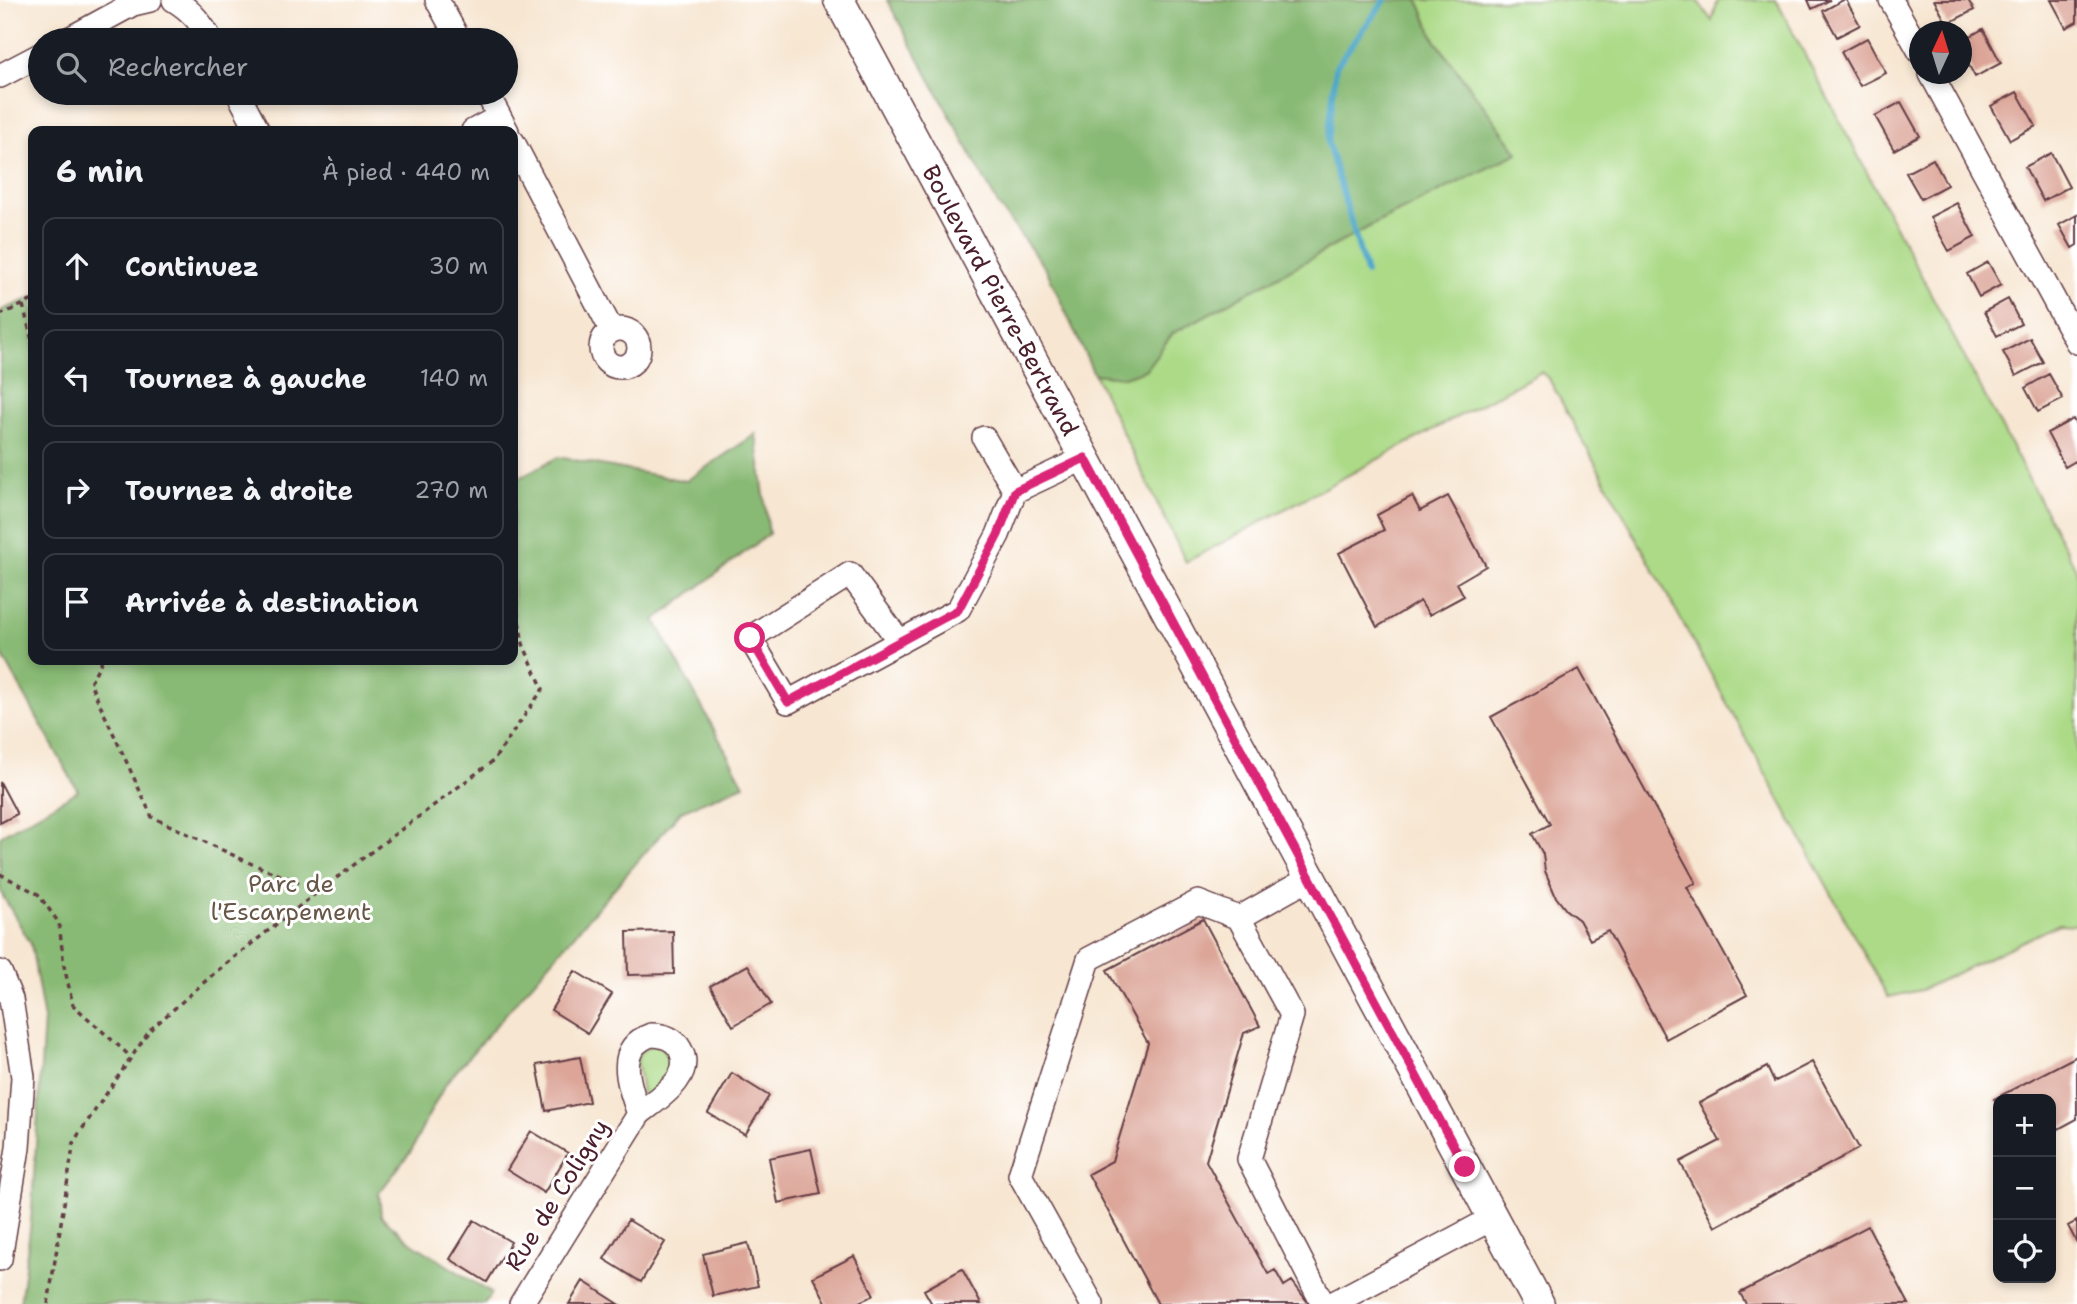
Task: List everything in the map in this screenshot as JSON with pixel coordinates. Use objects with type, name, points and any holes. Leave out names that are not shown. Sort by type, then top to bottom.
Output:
[{"type":"main road","name":"Boulevard Pierre-Bertrand","points":[[839,0],[1539,1304]]},
{"type":"street","points":[[89,28],[133,4],[150,0]]},
{"type":"street","points":[[174,0],[187,8],[204,28]]},
{"type":"street","points":[[437,0],[452,28]]},
{"type":"street","points":[[1891,0],[1909,32]]},
{"type":"street","points":[[0,76],[28,61]]},
{"type":"street","points":[[1936,84],[2077,342]]},
{"type":"street","points":[[244,105],[255,126]]},
{"type":"street","points":[[493,105],[503,124]]},
{"type":"street","points":[[518,152],[612,331]]},
{"type":"street","points":[[984,438],[1015,491]]},
{"type":"street","points":[[900,642],[850,574],[750,638],[788,702],[900,642],[958,610],[998,535],[1015,491],[1085,458]]},
{"type":"street","points":[[1239,918],[1310,878]]},
{"type":"street","points":[[1092,1304],[1020,1175],[1089,958],[1198,902],[1239,918],[1292,1015],[1249,1159],[1323,1304]]},
{"type":"street","points":[[0,972],[11,999],[23,1077],[18,1148],[0,1259]]},
{"type":"street","name":"Rue de Coligny","points":[[521,1304],[639,1114]]},
{"type":"street","points":[[1332,1304],[1493,1218]]},
{"type":"path","points":[[0,315],[28,302]]},
{"type":"path","points":[[23,305],[28,324]]},
{"type":"path","points":[[48,1304],[74,1141],[131,1057],[150,1030],[218,970],[493,761],[543,688],[523,643],[518,615]]},
{"type":"path","points":[[99,665],[90,683],[152,817],[252,864],[319,891]]},
{"type":"path","points":[[0,874],[38,894],[59,923],[64,967],[73,1005],[131,1057]]},
{"type":"green space","points":[[887,0],[1418,0],[1435,40],[1518,153],[1378,222],[1173,333],[1145,370],[1124,377],[1094,374],[1047,271],[999,206]]},
{"type":"green space","points":[[1418,0],[1697,0],[1712,21],[1718,0],[1776,0],[2077,571],[2077,925],[2059,924],[1921,990],[1888,997],[1549,379],[1541,372],[1186,562],[1094,374],[1124,377],[1145,370],[1173,333],[1378,222],[1518,153],[1435,40]]},
{"type":"green space","name":"Parc de l'Escarpement","points":[[28,299],[28,665],[518,665],[518,478],[558,457],[686,481],[756,434],[769,534],[655,620],[744,785],[681,811],[446,1083],[412,1150],[379,1193],[381,1216],[412,1243],[491,1293],[484,1304],[20,1304],[31,1222],[44,1020],[31,944],[0,891],[0,836],[78,791],[0,651],[0,311]]},
{"type":"green space","points":[[655,1043],[671,1058],[672,1065],[665,1079],[643,1100],[637,1060],[640,1052]]},
{"type":"building","points":[[1808,0],[1830,0],[1812,9]]},
{"type":"building","points":[[1846,0],[1860,25],[1837,37],[1823,11]]},
{"type":"building","points":[[1934,0],[1968,0],[1974,10],[1953,21],[1945,21]]},
{"type":"building","points":[[2051,0],[2077,0],[2077,22],[2066,28]]},
{"type":"building","points":[[1983,29],[2001,63],[1975,77],[1972,71],[1972,35]]},
{"type":"building","points":[[1867,38],[1886,73],[1860,86],[1841,52]]},
{"type":"building","points":[[2017,92],[2036,126],[2010,140],[1991,106]]},
{"type":"building","points":[[1901,102],[1920,136],[1894,150],[1875,116]]},
{"type":"building","points":[[2051,153],[2069,187],[2043,201],[2025,167]]},
{"type":"building","points":[[1933,159],[1947,185],[1921,199],[1906,173]]},
{"type":"building","points":[[1957,203],[1975,237],[1949,251],[1930,217]]},
{"type":"building","points":[[2077,215],[2077,245],[2072,248],[2059,225]]},
{"type":"building","points":[[1988,262],[2001,285],[1979,297],[1967,274]]},
{"type":"building","points":[[2008,299],[2021,324],[1997,336],[1984,312]]},
{"type":"building","points":[[2030,338],[2043,362],[2016,376],[2003,352]]},
{"type":"building","points":[[2049,374],[2063,399],[2038,412],[2025,388]]},
{"type":"building","points":[[2073,419],[2077,427],[2077,460],[2065,467],[2047,433]]},
{"type":"building","points":[[1412,496],[1420,511],[1448,496],[1486,566],[1457,583],[1464,596],[1429,615],[1420,601],[1377,627],[1339,553],[1384,530],[1377,515]]},
{"type":"building","points":[[1579,669],[1696,883],[1687,887],[1747,995],[1666,1039],[1608,931],[1590,940],[1579,920],[1566,910],[1556,897],[1545,871],[1543,854],[1532,834],[1550,824],[1491,717]]},
{"type":"building","points":[[0,782],[17,814],[0,823]]},
{"type":"building","points":[[1203,919],[1260,1026],[1244,1033],[1206,1161],[1268,1274],[1275,1270],[1284,1286],[1292,1281],[1309,1304],[1158,1304],[1088,1174],[1112,1161],[1148,1043],[1107,970]]},
{"type":"building","points":[[673,931],[674,974],[628,975],[627,932]]},
{"type":"building","points":[[748,965],[771,1004],[733,1026],[710,986]]},
{"type":"building","points":[[575,971],[612,994],[588,1033],[551,1010]]},
{"type":"building","points":[[2077,1056],[2077,1119],[2056,1130],[2056,1094],[2004,1094]]},
{"type":"building","points":[[580,1057],[589,1102],[546,1111],[537,1065]]},
{"type":"building","points":[[1812,1062],[1859,1148],[1715,1227],[1680,1162],[1720,1141],[1699,1103],[1767,1067],[1774,1082]]},
{"type":"building","points":[[732,1073],[769,1096],[745,1135],[708,1113]]},
{"type":"building","points":[[531,1131],[568,1153],[544,1193],[507,1170]]},
{"type":"building","points":[[811,1149],[821,1194],[778,1203],[769,1158]]},
{"type":"building","points":[[474,1220],[511,1242],[487,1282],[450,1259]]},
{"type":"building","points":[[628,1220],[665,1242],[641,1282],[604,1259]]},
{"type":"building","points":[[2077,1221],[2077,1243],[2068,1226]]},
{"type":"building","points":[[1868,1226],[1909,1304],[1746,1304],[1740,1293]]},
{"type":"building","points":[[748,1243],[758,1286],[713,1296],[703,1254]]},
{"type":"building","points":[[854,1256],[874,1295],[855,1304],[827,1304],[813,1277]]},
{"type":"building","points":[[962,1269],[981,1304],[932,1304],[924,1290]]},
{"type":"building","points":[[583,1281],[619,1304],[569,1304]]},
{"type":"waterway","points":[[1366,273],[1328,143],[1336,66],[1385,0]]},
{"type":"route","points":[[750,638],[788,702],[900,642],[958,610],[998,535],[1015,491],[1085,458],[1465,1167]]}]
